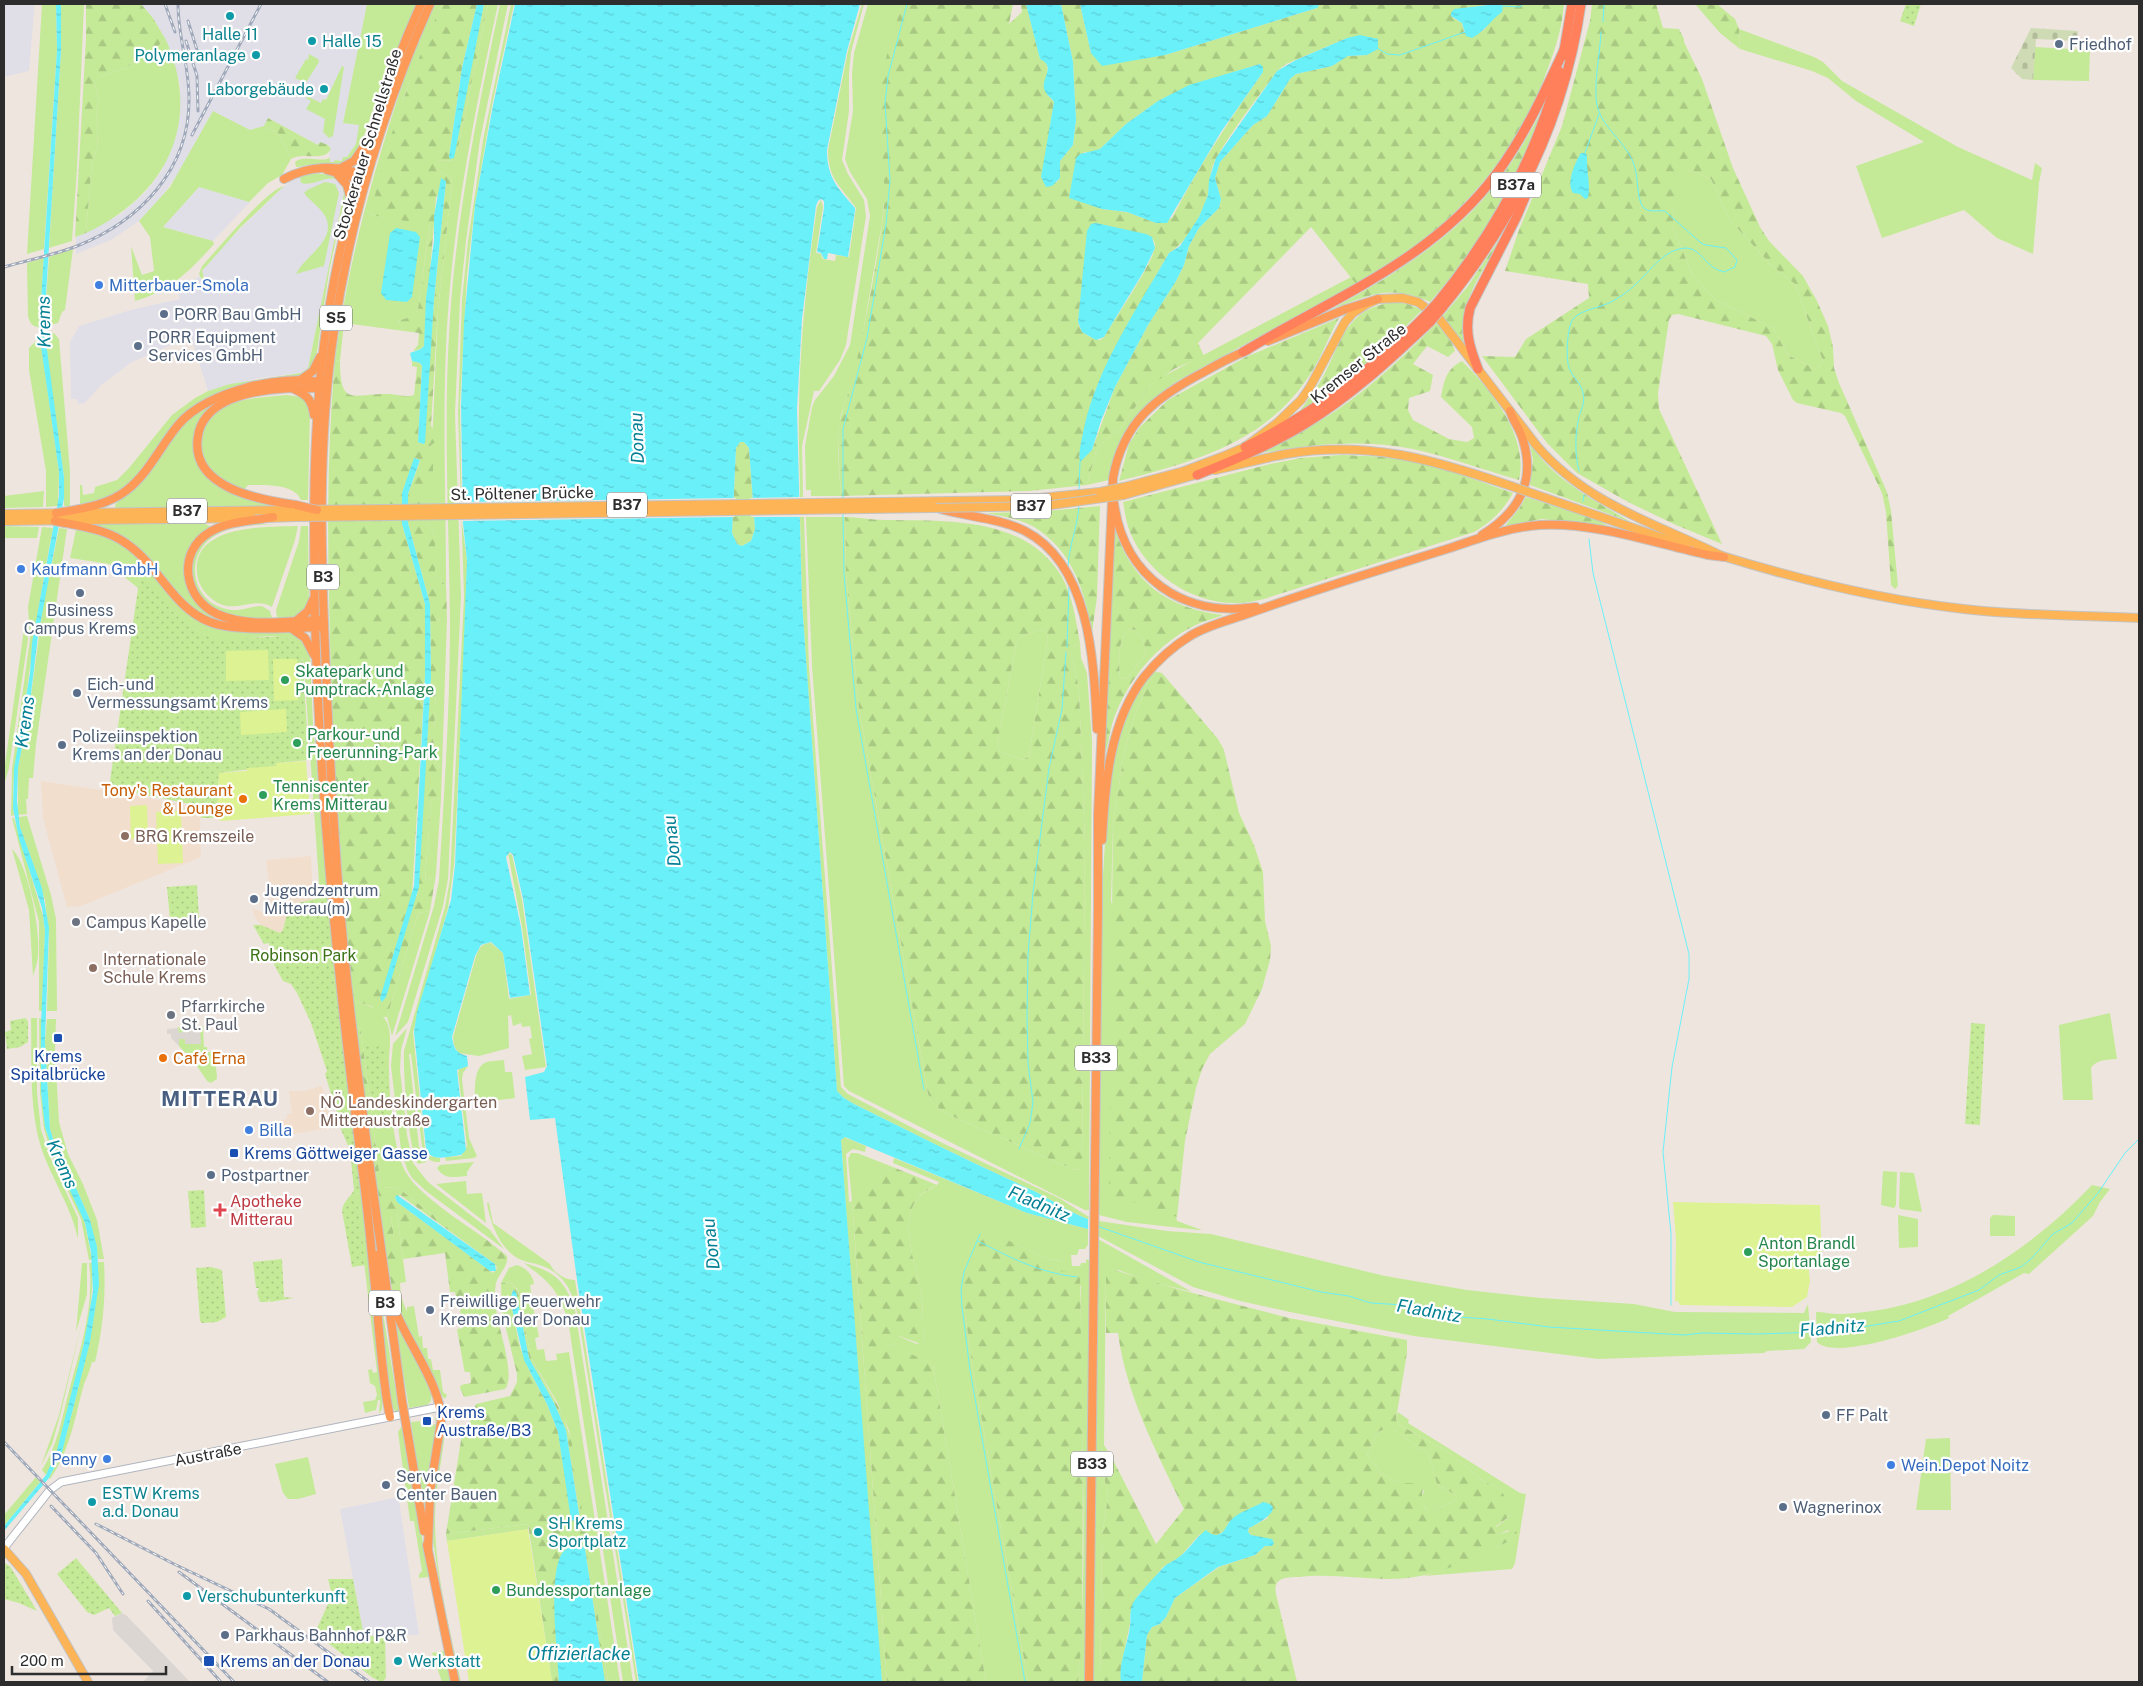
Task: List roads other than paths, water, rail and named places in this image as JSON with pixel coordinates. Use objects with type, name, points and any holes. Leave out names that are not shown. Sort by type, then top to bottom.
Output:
[{"type":"highway","name":"Stockerauer Schnellstraße","points":[[318,533],[323,460],[323,349],[336,271],[358,176],[369,139],[387,86],[421,4]]},
{"type":"highway","name":"Stockerauer Schnellstraße","points":[[318,533],[316,427],[322,385],[342,282],[367,179],[401,75],[430,4]]},
{"type":"highway","name":"Kremser Straße","points":[[1197,474],[1258,449],[1304,424],[1345,396],[1390,360],[1477,265],[1504,222],[1526,181],[1552,124],[1566,76],[1574,22],[1572,4]]},
{"type":"highway","name":"Kremser Straße","points":[[1440,306],[1476,252],[1516,186],[1548,110],[1564,50],[1581,4]]},
{"type":"highway","points":[[1098,910],[1099,775],[1113,478],[1118,457],[1127,435],[1148,408],[1182,384],[1382,275],[1416,253],[1450,225],[1483,191],[1510,156],[1537,109],[1564,50]]},
{"type":"highway","points":[[1478,369],[1467,337],[1467,318],[1470,308],[1516,218],[1552,124]]},
{"type":"highway","points":[[339,171],[354,161],[369,139]]},
{"type":"highway","points":[[284,179],[307,169],[325,169],[367,179]]},
{"type":"highway","points":[[339,171],[347,185],[352,201]]},
{"type":"highway","points":[[1243,352],[1346,309],[1378,299]]},
{"type":"highway","name":"Kremser Straße","points":[[1245,447],[1295,420],[1340,391],[1379,361],[1427,319]]},
{"type":"highway","points":[[299,381],[313,371],[323,349]]},
{"type":"highway","points":[[55,517],[79,517],[127,490],[142,475],[180,422],[204,403],[247,388],[299,381],[322,385]]},
{"type":"highway","points":[[317,510],[296,511],[227,488],[207,472],[200,458],[197,438],[203,421],[220,405],[253,393],[322,385]]},
{"type":"highway","points":[[292,388],[305,394],[311,400],[316,427]]},
{"type":"highway","points":[[1476,539],[1494,528],[1509,515],[1519,500],[1526,481],[1525,448],[1510,411]]},
{"type":"highway","points":[[1113,478],[1116,516],[1124,541],[1138,564],[1164,589],[1185,601],[1217,609],[1241,609],[1275,604]]},
{"type":"highway","points":[[936,508],[1010,525],[1038,539],[1050,549],[1063,565],[1073,584],[1083,616],[1091,659],[1099,775]]},
{"type":"highway","points":[[55,517],[79,517],[126,542],[145,559],[183,604],[201,618],[232,627],[290,627],[320,624]]},
{"type":"highway","points":[[272,518],[226,525],[206,535],[197,543],[188,563],[188,580],[194,596],[211,611],[225,617],[255,622],[296,621],[320,624]]},
{"type":"highway","points":[[1098,910],[1104,811],[1110,765],[1118,728],[1136,689],[1160,659],[1190,636],[1210,626],[1275,604],[1476,539],[1524,527],[1567,525],[1724,557]]},
{"type":"highway","name":"B3","points":[[318,533],[315,594],[320,624],[316,660],[322,769],[347,1049],[367,1204],[428,1549],[455,1682]]},
{"type":"highway","name":"B3","points":[[318,533],[320,624],[343,937],[360,1098],[402,1401]]},
{"type":"highway","points":[[296,621],[308,611],[315,594]]},
{"type":"highway","points":[[290,627],[305,638],[316,660]]},
{"type":"highway","name":"B33","points":[[1089,1682],[1098,910]]},
{"type":"highway","points":[[367,1204],[390,1417]]},
{"type":"highway","points":[[387,1288],[397,1315],[435,1390],[440,1407]]},
{"type":"highway","name":"B3","points":[[428,1549],[430,1492],[441,1422],[440,1407]]},
{"type":"main road","points":[[1245,447],[1278,423],[1301,400],[1318,373],[1345,322],[1359,308],[1378,299],[1402,298],[1426,306],[1446,326],[1548,459],[1586,490],[1638,519],[1724,557]]},
{"type":"main road","name":"B37","points":[[1124,491],[1184,471],[1245,447]]},
{"type":"main road","points":[[1197,474],[1287,454],[1355,449],[1415,456],[1461,469],[1724,557],[1811,582],[1902,601],[1989,612],[2139,618]]},
{"type":"main road","name":"B37","points":[[936,508],[1045,506],[1124,491],[1197,474]]},
{"type":"main road","name":"St. Pöltener Brücke","points":[[389,512],[1027,499],[1124,491]]},
{"type":"main road","name":"St. Pöltener Brücke","points":[[389,512],[936,508]]},
{"type":"main road","name":"B37","points":[[317,510],[389,512]]},
{"type":"main road","name":"B37","points":[[79,517],[272,518],[296,511]]},
{"type":"main road","name":"B37","points":[[79,517],[296,511],[389,512]]},
{"type":"main road","points":[[4,514],[55,517]]},
{"type":"main road","points":[[4,521],[35,517]]},
{"type":"main road","points":[[2102,616],[2139,613]]},
{"type":"main road","name":"Austraße","points":[[4,1548],[49,1491],[61,1482],[440,1407]]},
{"type":"main road","points":[[4,1548],[21,1567],[88,1682]]},
{"type":"water","name":"Krems","points":[[56,4],[61,4],[61,51],[44,327],[64,477],[64,498],[38,636],[29,710],[18,768],[17,801],[20,827],[42,888],[49,928],[45,1042],[50,1129],[59,1158],[77,1190],[90,1220],[97,1247],[99,1284],[90,1342],[62,1452],[49,1478],[4,1531],[4,1526],[46,1475],[57,1450],[84,1343],[93,1291],[91,1252],[85,1223],[56,1160],[45,1127],[41,1091],[41,1024],[45,931],[42,908],[19,839],[13,808],[14,769],[30,673],[32,643],[59,496],[59,472],[39,332],[57,50]]},
{"type":"water","points":[[477,4],[484,4],[454,158],[450,159],[462,68]]},
{"type":"water","name":"Donau","points":[[515,4],[860,4],[847,51],[827,150],[831,175],[855,208],[848,257],[828,253],[827,259],[824,259],[821,253],[817,252],[824,208],[824,201],[821,199],[816,206],[802,319],[797,409],[802,602],[837,1091],[854,1104],[1088,1219],[1088,1229],[1027,1213],[845,1137],[841,1140],[882,1682],[639,1682],[577,1280],[555,1118],[530,1120],[525,1077],[544,1072],[547,1066],[523,899],[513,855],[510,852],[506,857],[521,927],[530,995],[510,998],[503,953],[491,942],[481,945],[475,956],[452,1037],[456,1050],[467,1056],[468,1066],[457,1070],[466,1150],[461,1155],[441,1158],[432,1156],[426,1149],[414,1032],[417,1012],[451,900],[455,865],[467,561],[463,523],[461,406],[464,322],[475,205],[493,105]],"holes":[[[740,442],[744,442],[749,448],[755,529],[751,541],[742,546],[737,544],[732,533],[736,448]]]},
{"type":"water","points":[[1026,4],[1061,4],[1073,62],[1076,120],[1073,145],[1060,161],[1060,178],[1052,186],[1046,187],[1041,177],[1054,102],[1044,89],[1048,69],[1045,62],[1040,59]]},
{"type":"water","points":[[1080,4],[1319,5],[1317,8],[1165,55],[1102,66],[1091,53]]},
{"type":"water","points":[[1497,4],[1503,6],[1502,12],[1472,38],[1466,36],[1462,23],[1451,16],[1454,9]]},
{"type":"water","points":[[1360,35],[1378,39],[1378,49],[1367,55],[1348,56],[1332,66],[1296,74],[1290,79],[1267,116],[1253,125],[1220,162],[1215,178],[1221,199],[1219,208],[1199,228],[1189,246],[1184,265],[1176,281],[1148,325],[1115,387],[1092,450],[1080,462],[1080,445],[1084,428],[1099,382],[1120,338],[1169,253],[1180,246],[1199,217],[1208,195],[1209,180],[1216,158],[1277,71],[1296,60],[1347,38]]},
{"type":"water","points":[[1260,64],[1263,67],[1263,72],[1221,132],[1167,223],[1156,223],[1127,212],[1102,209],[1069,198],[1076,158],[1080,154],[1100,149],[1126,124],[1158,101],[1189,85]]},
{"type":"water","points":[[1581,153],[1587,155],[1589,193],[1588,198],[1585,199],[1580,194],[1573,193],[1570,184],[1574,167]]},
{"type":"water","points":[[441,178],[446,181],[434,300],[425,443],[423,444],[418,442],[422,366],[420,363],[412,361],[410,353],[424,346],[426,298],[434,241],[434,216]]},
{"type":"water","points":[[1096,223],[1146,234],[1152,237],[1155,248],[1144,271],[1104,337],[1096,340],[1082,332],[1078,322],[1087,231],[1091,224]]},
{"type":"water","points":[[396,228],[416,232],[420,237],[412,297],[407,302],[386,300],[381,293],[390,233]]},
{"type":"water","points":[[414,458],[420,460],[408,494],[408,523],[430,604],[431,676],[419,887],[386,997],[382,1002],[380,998],[414,886],[425,676],[425,604],[402,524],[402,493]]},
{"type":"water","points":[[397,1195],[495,1264],[496,1271],[490,1271],[397,1202],[395,1197]]},
{"type":"water","points":[[513,1290],[516,1292],[529,1358],[554,1403],[566,1430],[580,1520],[578,1522],[571,1520],[558,1432],[547,1404],[524,1360],[511,1304]]},
{"type":"water","points":[[1263,1502],[1270,1504],[1273,1508],[1272,1512],[1249,1528],[1248,1532],[1251,1535],[1272,1539],[1274,1543],[1272,1546],[1265,1546],[1255,1555],[1218,1567],[1175,1598],[1166,1617],[1160,1624],[1152,1627],[1147,1635],[1142,1682],[1121,1682],[1120,1675],[1129,1633],[1131,1609],[1138,1596],[1165,1566],[1183,1554],[1206,1530],[1212,1534],[1220,1534],[1233,1518]]},
{"type":"water","name":"Offizierlacke","points":[[581,1545],[585,1549],[605,1682],[559,1682],[554,1595],[555,1577],[558,1562],[563,1552],[569,1547]]},
{"type":"waterway","points":[[843,499],[843,429],[867,338],[886,224],[890,181],[885,103],[888,76],[907,4]]},
{"type":"waterway","points":[[1502,6],[1520,7],[1524,4]]},
{"type":"waterway","points":[[1603,22],[1604,4]]},
{"type":"waterway","points":[[1377,48],[1387,54],[1400,55],[1465,32]]},
{"type":"waterway","points":[[1579,471],[1576,453],[1576,434],[1584,397],[1581,386],[1568,366],[1568,336],[1573,319],[1581,313],[1607,304],[1621,296],[1633,287],[1658,261],[1679,249],[1692,249],[1712,267],[1724,272],[1735,267],[1737,260],[1726,248],[1701,243],[1665,211],[1650,211],[1643,207],[1639,198],[1635,167],[1629,153],[1606,124],[1597,107],[1596,81],[1601,32]]},
{"type":"waterway","points":[[1585,153],[1599,114]]},
{"type":"waterway","points":[[1079,491],[1080,462]]},
{"type":"waterway","points":[[1583,501],[1584,495]]},
{"type":"waterway","points":[[1068,569],[1079,505]]},
{"type":"waterway","points":[[843,513],[844,574],[856,709],[924,1090]]},
{"type":"waterway","points":[[1589,539],[1593,573],[1689,954],[1689,979],[1672,1067],[1663,1152],[1671,1234],[1671,1305]]},
{"type":"waterway","points":[[1067,647],[1069,586]]},
{"type":"waterway","points":[[1019,1149],[1030,1123],[1033,1102],[1028,1064],[1027,1015],[1028,955],[1033,893],[1049,768],[1062,709],[1066,652]]},
{"type":"waterway","name":"Fladnitz","points":[[1097,1226],[1199,1262],[1321,1292],[1349,1296],[1371,1303],[1404,1305],[1458,1317],[1549,1327],[1684,1335],[1702,1333],[1820,1332],[1899,1321],[1979,1290],[1999,1275],[2021,1267],[2031,1259],[2053,1234],[2072,1223],[2098,1193],[2125,1153],[2139,1139]]},
{"type":"waterway","points":[[980,1234],[964,1272],[961,1289],[962,1307],[970,1370],[1025,1682]]},
{"type":"waterway","points":[[978,1241],[1014,1259],[1038,1268],[1077,1277]]},
{"type":"railway","points":[[165,4],[175,32]]},
{"type":"railway","points":[[4,267],[50,255],[77,246],[100,235],[140,207],[157,189],[171,169],[181,148],[187,124],[189,98],[178,4]]},
{"type":"railway","points":[[192,135],[261,4]]},
{"type":"railway","points":[[188,21],[197,50]]},
{"type":"railway","points":[[186,41],[197,76],[198,111]]},
{"type":"railway","points":[[4,1442],[234,1682]]},
{"type":"railway","points":[[51,1506],[96,1553],[123,1594]]},
{"type":"railway","points":[[96,1524],[174,1564],[269,1609],[369,1682]]},
{"type":"railway","points":[[179,1572],[328,1682]]},
{"type":"railway","points":[[148,1601],[221,1682]]},
{"type":"place","name":"Halle 11","points":[[230,16]]},
{"type":"place","name":"Halle 15","points":[[312,41]]},
{"type":"place","name":"Friedhof","points":[[2059,44]]},
{"type":"place","name":"Polymeranlage","points":[[256,55]]},
{"type":"place","name":"Laborgebäude","points":[[324,89]]},
{"type":"place","name":"Mitterbauer-Smola","points":[[99,285]]},
{"type":"place","name":"PORR Bau GmbH","points":[[164,314]]},
{"type":"place","name":"PORR Equipment Services GmbH","points":[[138,346]]},
{"type":"place","name":"Kaufmann GmbH","points":[[21,569]]},
{"type":"place","name":"Business Campus Krems","points":[[80,593]]},
{"type":"place","name":"Skatepark und Pumptrack-Anlage","points":[[285,680]]},
{"type":"place","name":"Eich- und Vermessungsamt Krems","points":[[77,693]]},
{"type":"place","name":"Parkour- und Freerunning-Park","points":[[297,743]]},
{"type":"place","name":"Polizeiinspektion Krems an der Donau","points":[[62,745]]},
{"type":"place","name":"Tenniscenter Krems Mitterau","points":[[263,795]]},
{"type":"place","name":"Tony's Restaurant & Lounge","points":[[243,799]]},
{"type":"place","name":"BRG Kremszeile","points":[[125,836]]},
{"type":"place","name":"Jugendzentrum Mitterau(m)","points":[[254,899]]},
{"type":"place","name":"Campus Kapelle","points":[[76,922]]},
{"type":"place","name":"Internationale Schule Krems","points":[[93,968]]},
{"type":"place","name":"Pfarrkirche St. Paul","points":[[171,1015]]},
{"type":"place","name":"Krems Spitalbrücke","points":[[58,1038]]},
{"type":"place","name":"Café Erna","points":[[163,1058]]},
{"type":"place","name":"NÖ Landeskindergarten Mitteraustraße","points":[[310,1111]]},
{"type":"place","name":"Billa","points":[[249,1130]]},
{"type":"place","name":"Krems Göttweiger Gasse","points":[[234,1153]]},
{"type":"place","name":"Postpartner","points":[[211,1175]]},
{"type":"place","name":"Apotheke Mitterau","points":[[220,1210]]},
{"type":"place","name":"Anton Brandl Sportanlage","points":[[1748,1252]]},
{"type":"place","name":"Freiwillige Feuerwehr Krems an der Donau","points":[[430,1310]]},
{"type":"place","name":"FF Palt","points":[[1826,1415]]},
{"type":"place","name":"Krems Austraße/B3","points":[[427,1421]]},
{"type":"place","name":"Penny","points":[[107,1459]]},
{"type":"place","name":"Wein.Depot Noitz","points":[[1891,1465]]},
{"type":"place","name":"Service Center Bauen","points":[[386,1485]]},
{"type":"place","name":"ESTW Krems a.d. Donau","points":[[92,1502]]},
{"type":"place","name":"Wagnerinox","points":[[1783,1507]]},
{"type":"place","name":"SH Krems Sportplatz","points":[[538,1532]]},
{"type":"place","name":"Bundessportanlage","points":[[496,1590]]},
{"type":"place","name":"Verschubunterkunft","points":[[187,1596]]},
{"type":"place","name":"Parkhaus Bahnhof P&R","points":[[225,1635]]},
{"type":"place","name":"Krems an der Donau","points":[[209,1661]]},
{"type":"place","name":"Werkstatt","points":[[398,1661]]},
{"type":"district","name":"MITTERAU","points":[[220,1099]]},
{"type":"park label","name":"Robinson Park","points":[[303,955]]}]
